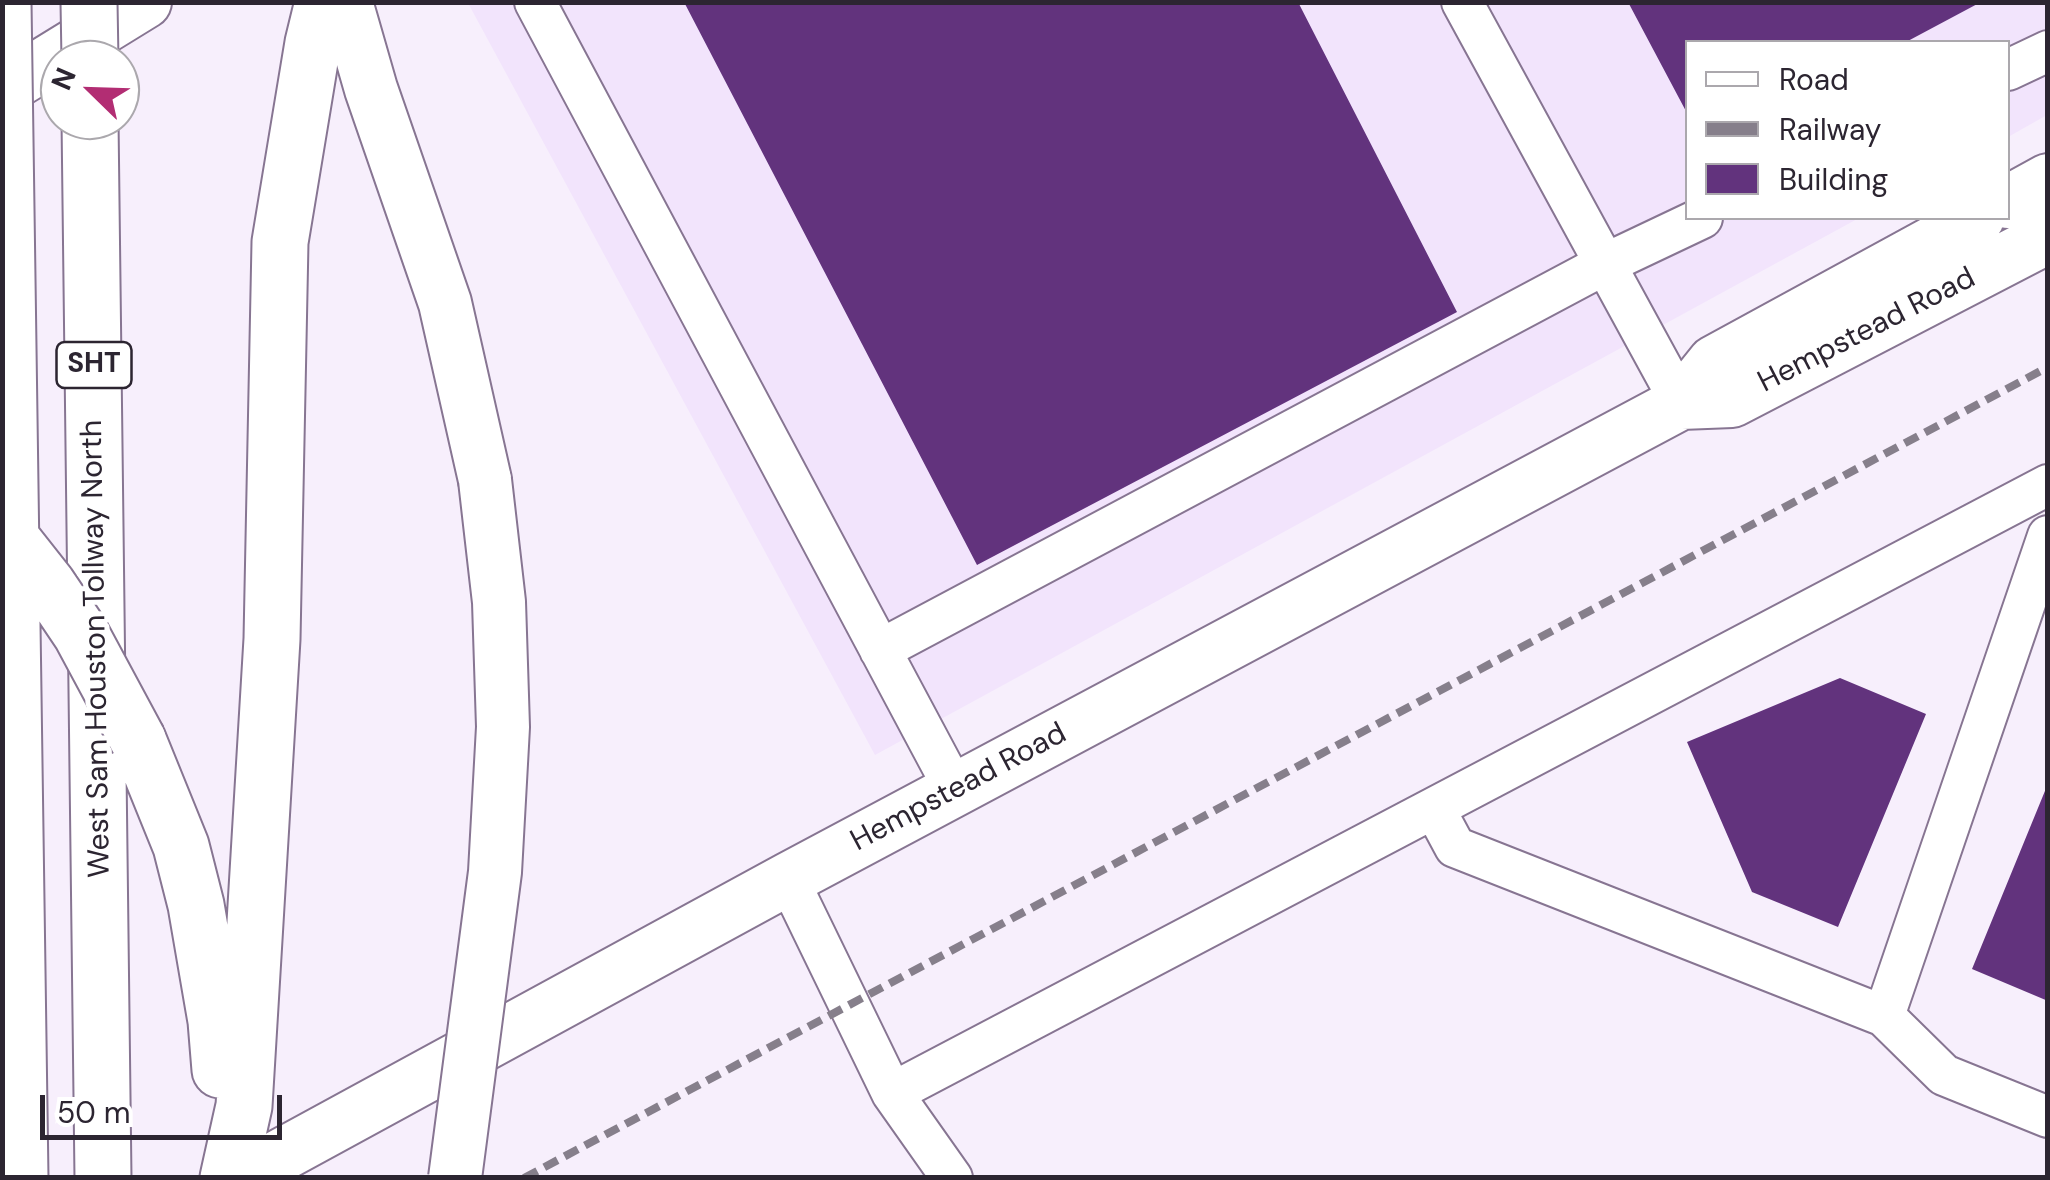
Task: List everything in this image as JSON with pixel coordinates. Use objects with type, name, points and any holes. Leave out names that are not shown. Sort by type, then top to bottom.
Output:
[{"type":"highway","points":[[3,2],[20,1178]]},
{"type":"highway","points":[[89,2],[90,40]]},
{"type":"highway","points":[[225,1178],[244,1106],[271,658],[280,242],[323,2]]},
{"type":"highway","name":"West Sam Houston Tollway North","points":[[90,140],[103,1178]]},
{"type":"highway","points":[[2,528],[48,585],[112,686],[162,792],[196,904],[216,1021],[225,1178]]},
{"type":"main road","points":[[2,90],[145,2]]},
{"type":"main road","points":[[346,2],[371,89],[445,303],[485,480],[500,602],[503,727],[495,872],[455,1178]]},
{"type":"main road","points":[[371,89],[372,2]]},
{"type":"main road","points":[[2010,201],[2048,180]]},
{"type":"main road","name":"Hempstead Road","points":[[239,1178],[788,879],[1681,403],[1714,362],[1974,220]]},
{"type":"main road","name":"Hempstead Road","points":[[1681,403],[1732,401],[2048,237]]},
{"type":"street","points":[[535,2],[955,790]]},
{"type":"street","points":[[1462,2],[1681,403]]},
{"type":"street","points":[[2010,69],[2048,51]]},
{"type":"street","points":[[880,650],[1606,264],[1698,220]]},
{"type":"street","points":[[892,1093],[2048,484]]},
{"type":"street","points":[[1884,1016],[2048,536]]},
{"type":"street","points":[[1434,808],[1456,847],[1884,1016],[1944,1075],[2048,1117]]},
{"type":"street","points":[[788,879],[892,1093],[952,1178]]},
{"type":"shaded area","points":[[468,3],[2047,3],[2047,115],[2010,136],[2010,40],[1685,40],[1685,220],[1855,220],[875,755]]},
{"type":"building","points":[[684,2],[1298,2],[1457,312],[977,565]]},
{"type":"building","points":[[1628,2],[1981,2],[1910,40],[1685,40],[1685,109]]},
{"type":"building","points":[[1840,678],[1926,714],[1838,927],[1752,892],[1687,742]]},
{"type":"building","points":[[2048,786],[2048,1001],[1972,969]]},
{"type":"railway","points":[[524,1178],[2048,367]]}]
